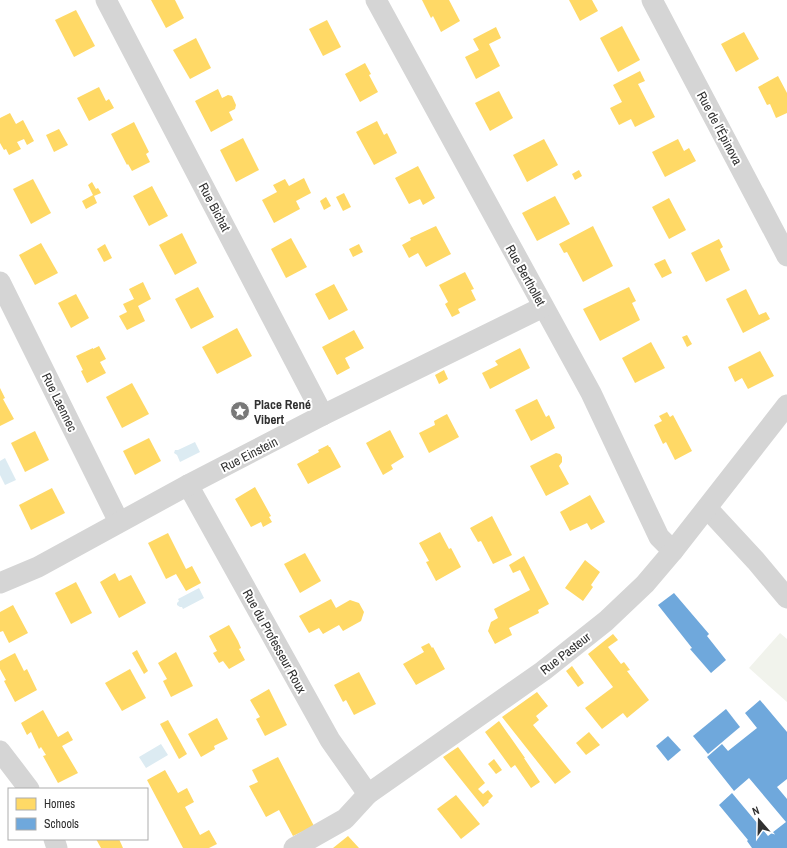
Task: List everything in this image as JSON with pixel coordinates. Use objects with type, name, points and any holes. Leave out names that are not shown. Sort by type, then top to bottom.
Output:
[{"type":"street","name":"Rue Bichat","points":[[106,0],[323,415]]},
{"type":"street","name":"Rue Berthollet","points":[[376,0],[591,393],[659,537],[673,551]]},
{"type":"street","name":"Rue de l'Épinova","points":[[652,0],[787,256]]},
{"type":"street","name":"Rue Laennec","points":[[0,282],[119,522]]},
{"type":"street","name":"Rue Einstein","points":[[0,583],[38,567],[188,485],[323,415],[543,307]]},
{"type":"street","name":"Rue Pasteur","points":[[294,848],[344,819],[368,794],[543,671],[606,621],[645,584],[673,551],[787,405]]},
{"type":"street","name":"Rue du Professeur Roux","points":[[188,485],[330,740],[368,794]]},
{"type":"street","points":[[707,508],[759,564],[787,598]]},
{"type":"street","points":[[0,751],[28,788]]},
{"type":"shaded area","points":[[195,442],[200,452],[180,462],[177,455],[174,453],[175,450]]},
{"type":"shaded area","points":[[5,458],[16,480],[5,485],[0,475],[0,461]]},
{"type":"shaded area","points":[[199,588],[204,598],[183,609],[177,605],[179,601],[178,599]]},
{"type":"shaded area","points":[[780,633],[787,639],[787,702],[749,668]]},
{"type":"shaded area","points":[[161,744],[168,755],[146,768],[139,757]]},
{"type":"building: Homes","points":[[151,0],[175,0],[184,18],[166,28]]},
{"type":"building: Homes","points":[[422,0],[449,0],[460,21],[441,32],[433,16],[431,18]]},
{"type":"building: Homes","points":[[569,0],[592,0],[598,11],[580,21]]},
{"type":"building: Homes","points":[[76,10],[95,46],[74,57],[55,20]]},
{"type":"building: Homes","points":[[327,20],[341,47],[323,56],[309,29]]},
{"type":"building: Homes","points":[[622,26],[640,60],[618,72],[600,38]]},
{"type":"building: Homes","points":[[496,27],[501,38],[489,44],[500,66],[476,79],[465,57],[479,50],[473,39]]},
{"type":"building: Homes","points":[[744,32],[759,59],[736,72],[721,44]]},
{"type":"building: Homes","points":[[196,38],[211,68],[190,79],[173,50]]},
{"type":"building: Homes","points":[[365,63],[371,74],[369,75],[378,92],[360,102],[345,74]]},
{"type":"building: Homes","points":[[640,71],[645,81],[638,84],[655,117],[635,127],[631,119],[619,125],[610,108],[622,102],[613,85]]},
{"type":"building: Homes","points":[[778,76],[787,93],[787,113],[776,118],[770,104],[767,105],[758,87]]},
{"type":"building: Homes","points":[[99,87],[106,101],[109,99],[114,108],[89,121],[77,98]]},
{"type":"building: Homes","points":[[218,89],[222,98],[228,95],[232,96],[236,105],[235,109],[229,112],[233,120],[211,132],[195,101]]},
{"type":"building: Homes","points":[[499,91],[513,118],[490,131],[475,103]]},
{"type":"building: Homes","points":[[10,113],[16,124],[23,120],[34,141],[27,145],[24,139],[17,142],[21,149],[9,155],[0,143],[0,118]]},
{"type":"building: Homes","points":[[377,121],[384,135],[387,133],[397,153],[374,165],[356,132]]},
{"type":"building: Homes","points":[[134,122],[149,152],[146,154],[150,162],[132,171],[128,164],[127,165],[111,134]]},
{"type":"building: Homes","points":[[59,129],[68,145],[54,152],[46,135]]},
{"type":"building: Homes","points":[[243,138],[259,170],[236,182],[220,150]]},
{"type":"building: Homes","points":[[544,139],[558,165],[527,182],[513,155]]},
{"type":"building: Homes","points":[[678,139],[684,151],[689,148],[696,161],[665,177],[652,152]]},
{"type":"building: Homes","points":[[418,166],[435,198],[423,205],[420,199],[409,204],[395,178]]},
{"type":"building: Homes","points":[[579,170],[582,176],[575,180],[572,174]]},
{"type":"building: Homes","points":[[304,178],[311,193],[296,201],[300,209],[274,223],[262,200],[277,192],[273,185],[285,179],[289,186]]},
{"type":"building: Homes","points":[[33,179],[51,213],[31,224],[13,189]]},
{"type":"building: Homes","points":[[92,182],[96,189],[98,188],[101,193],[94,196],[97,203],[86,209],[82,201],[93,195],[88,185]]},
{"type":"building: Homes","points":[[152,186],[168,216],[149,226],[133,196]]},
{"type":"building: Homes","points":[[344,193],[351,207],[343,211],[336,197]]},
{"type":"building: Homes","points":[[555,196],[570,224],[537,241],[522,213]]},
{"type":"building: Homes","points":[[326,197],[331,206],[324,210],[320,201]]},
{"type":"building: Homes","points":[[669,198],[686,230],[669,239],[652,207]]},
{"type":"building: Homes","points":[[436,226],[451,254],[426,267],[418,253],[409,258],[402,245],[411,240],[410,238]]},
{"type":"building: Homes","points":[[593,226],[613,266],[583,282],[567,252],[564,253],[559,244]]},
{"type":"building: Homes","points":[[182,233],[197,263],[175,275],[159,245]]},
{"type":"building: Homes","points":[[291,238],[307,267],[286,278],[271,249]]},
{"type":"building: Homes","points":[[719,239],[723,247],[720,249],[730,270],[706,282],[691,253]]},
{"type":"building: Homes","points":[[41,243],[58,273],[35,285],[19,255]]},
{"type":"building: Homes","points":[[105,244],[112,258],[104,262],[97,249]]},
{"type":"building: Homes","points":[[359,244],[363,252],[353,257],[349,249]]},
{"type":"building: Homes","points":[[665,259],[672,273],[662,278],[654,264]]},
{"type":"building: Homes","points":[[465,272],[474,289],[471,290],[476,300],[458,309],[460,313],[452,317],[445,304],[448,302],[439,285]]},
{"type":"building: Homes","points":[[143,282],[151,299],[138,306],[145,321],[127,330],[119,316],[127,312],[123,304],[134,299],[129,289]]},
{"type":"building: Homes","points":[[334,284],[348,310],[329,320],[315,294]]},
{"type":"building: Homes","points":[[198,287],[214,317],[191,329],[175,299]]},
{"type":"building: Homes","points":[[629,287],[636,301],[632,303],[640,320],[600,341],[583,309]]},
{"type":"building: Homes","points":[[746,289],[759,315],[766,312],[770,319],[743,333],[726,299]]},
{"type":"building: Homes","points":[[76,294],[89,318],[71,328],[58,303]]},
{"type":"building: Homes","points":[[237,328],[252,356],[217,374],[202,347]]},
{"type":"building: Homes","points":[[354,330],[364,348],[345,358],[350,368],[337,375],[322,347]]},
{"type":"building: Homes","points":[[687,335],[692,344],[687,347],[682,337]]},
{"type":"building: Homes","points":[[651,342],[665,368],[635,383],[622,358]]},
{"type":"building: Homes","points":[[99,346],[106,359],[100,362],[106,373],[87,383],[81,371],[83,370],[76,356]]},
{"type":"building: Homes","points":[[520,348],[530,368],[490,389],[482,373],[498,365],[495,361]]},
{"type":"building: Homes","points":[[760,351],[774,376],[748,389],[742,378],[735,382],[728,367]]},
{"type":"building: Homes","points":[[444,370],[448,379],[439,384],[435,375]]},
{"type":"building: Homes","points":[[132,383],[149,414],[122,428],[106,397]]},
{"type":"building: Homes","points":[[0,388],[5,398],[3,399],[14,419],[0,426]]},
{"type":"building: Homes","points":[[537,399],[546,417],[549,415],[555,428],[531,441],[515,410]]},
{"type":"building: Homes","points":[[667,412],[670,417],[673,415],[692,451],[675,460],[666,442],[663,444],[654,425],[662,421],[659,416]]},
{"type":"building: Homes","points":[[447,414],[459,437],[429,453],[419,433],[435,425],[434,421]]},
{"type":"building: Homes","points":[[390,430],[404,457],[391,465],[393,469],[383,475],[366,443]]},
{"type":"building: Homes","points":[[35,431],[49,460],[25,472],[11,443]]},
{"type":"building: Homes","points":[[149,438],[161,461],[135,475],[123,451]]},
{"type":"building: Homes","points":[[328,445],[341,467],[308,484],[297,464],[319,452],[318,450]]},
{"type":"building: Homes","points":[[556,453],[560,454],[562,457],[562,462],[559,466],[569,484],[546,496],[530,466]]},
{"type":"building: Homes","points":[[255,487],[271,516],[269,517],[272,522],[263,527],[261,522],[251,527],[235,499]]},
{"type":"building: Homes","points":[[52,488],[65,513],[31,530],[19,505]]},
{"type":"building: Homes","points":[[590,495],[605,522],[591,530],[587,523],[570,531],[560,512]]},
{"type":"building: Homes","points":[[492,516],[512,555],[493,564],[481,541],[478,542],[470,528]]},
{"type":"building: Homes","points":[[440,532],[449,549],[451,548],[461,567],[436,581],[426,562],[429,561],[419,543]]},
{"type":"building: Homes","points":[[168,533],[186,569],[192,566],[201,583],[186,591],[176,574],[166,579],[148,543]]},
{"type":"building: Homes","points":[[305,553],[321,581],[300,593],[284,564]]},
{"type":"building: Homes","points":[[524,556],[549,604],[538,610],[539,613],[509,628],[512,635],[495,644],[488,631],[491,622],[498,618],[494,609],[530,590],[520,570],[513,573],[509,565]]},
{"type":"building: Homes","points":[[585,560],[600,572],[591,585],[593,587],[583,601],[565,588]]},
{"type":"building: Homes","points":[[115,573],[119,581],[131,575],[146,603],[119,618],[100,582]]},
{"type":"building: Homes","points":[[76,582],[92,613],[71,624],[55,593]]},
{"type":"building: Homes","points":[[331,599],[336,608],[350,600],[359,603],[364,612],[361,621],[343,631],[339,625],[323,634],[319,628],[309,633],[299,616]]},
{"type":"building: Homes","points":[[13,605],[28,633],[9,643],[3,631],[0,632],[0,612]]},
{"type":"building: Homes","points":[[229,625],[238,641],[241,648],[239,649],[245,660],[229,669],[223,661],[219,663],[213,653],[217,651],[209,636]]},
{"type":"building: Homes","points":[[613,634],[618,640],[608,647],[621,664],[624,662],[630,670],[627,671],[649,700],[627,718],[623,713],[602,729],[585,708],[613,687],[588,654]]},
{"type":"building: Homes","points":[[429,643],[432,648],[433,647],[445,669],[416,685],[403,664],[424,652],[421,647]]},
{"type":"building: Homes","points":[[137,650],[148,671],[144,674],[132,653]]},
{"type":"building: Homes","points":[[176,652],[193,686],[171,697],[163,681],[167,679],[158,663]]},
{"type":"building: Homes","points":[[15,653],[24,671],[27,669],[37,690],[15,702],[4,681],[6,680],[0,669],[0,661]]},
{"type":"building: Homes","points":[[572,666],[584,683],[578,687],[566,671]]},
{"type":"building: Homes","points":[[130,669],[146,698],[122,711],[105,683]]},
{"type":"building: Homes","points":[[359,672],[376,704],[354,715],[346,700],[343,702],[334,685]]},
{"type":"building: Homes","points":[[269,689],[287,725],[265,736],[256,719],[260,717],[250,700]]},
{"type":"building: Homes","points":[[537,692],[548,706],[536,716],[539,720],[533,725],[571,772],[555,784],[502,717]]},
{"type":"building: Homes","points":[[43,710],[58,737],[68,731],[73,740],[62,746],[78,773],[58,783],[43,756],[46,755],[41,747],[39,749],[31,732],[27,735],[21,723]]},
{"type":"building: Homes","points":[[217,718],[228,739],[214,746],[215,749],[201,757],[188,734]]},
{"type":"building: Homes","points":[[168,720],[187,754],[179,759],[160,724]]},
{"type":"building: Homes","points":[[499,721],[540,782],[531,788],[515,765],[511,768],[485,732]]},
{"type":"building: Homes","points":[[589,732],[600,745],[586,755],[576,743]]},
{"type":"building: Homes","points":[[458,747],[485,783],[478,789],[483,794],[488,790],[493,796],[483,807],[443,757]]},
{"type":"building: Homes","points":[[278,757],[314,826],[293,836],[279,810],[266,817],[249,786],[258,782],[252,770]]},
{"type":"building: Homes","points":[[494,759],[502,770],[496,774],[488,764]]},
{"type":"building: Homes","points":[[165,770],[178,793],[187,788],[194,802],[185,807],[200,835],[209,830],[217,844],[209,848],[183,848],[147,780]]},
{"type":"building: Homes","points":[[456,795],[480,824],[461,839],[437,809]]},
{"type":"building: Homes","points":[[348,836],[359,848],[333,848]]},
{"type":"building: Homes","points":[[97,840],[119,840],[123,848],[101,848]]},
{"type":"building: Schools","points":[[674,593],[709,634],[707,636],[726,660],[711,673],[690,649],[692,648],[658,605]]},
{"type":"building: Schools","points":[[760,700],[787,732],[787,779],[777,787],[787,799],[787,848],[752,848],[747,841],[748,840],[719,805],[732,793],[768,836],[786,822],[749,778],[734,791],[707,757],[722,744],[728,751],[757,728],[745,713]]},
{"type":"building: Schools","points":[[726,709],[740,727],[708,754],[693,736]]},
{"type":"building: Schools","points":[[668,736],[681,750],[668,761],[656,746]]},
{"type":"place","name":"Place René Vibert","points":[[240,411]]}]
